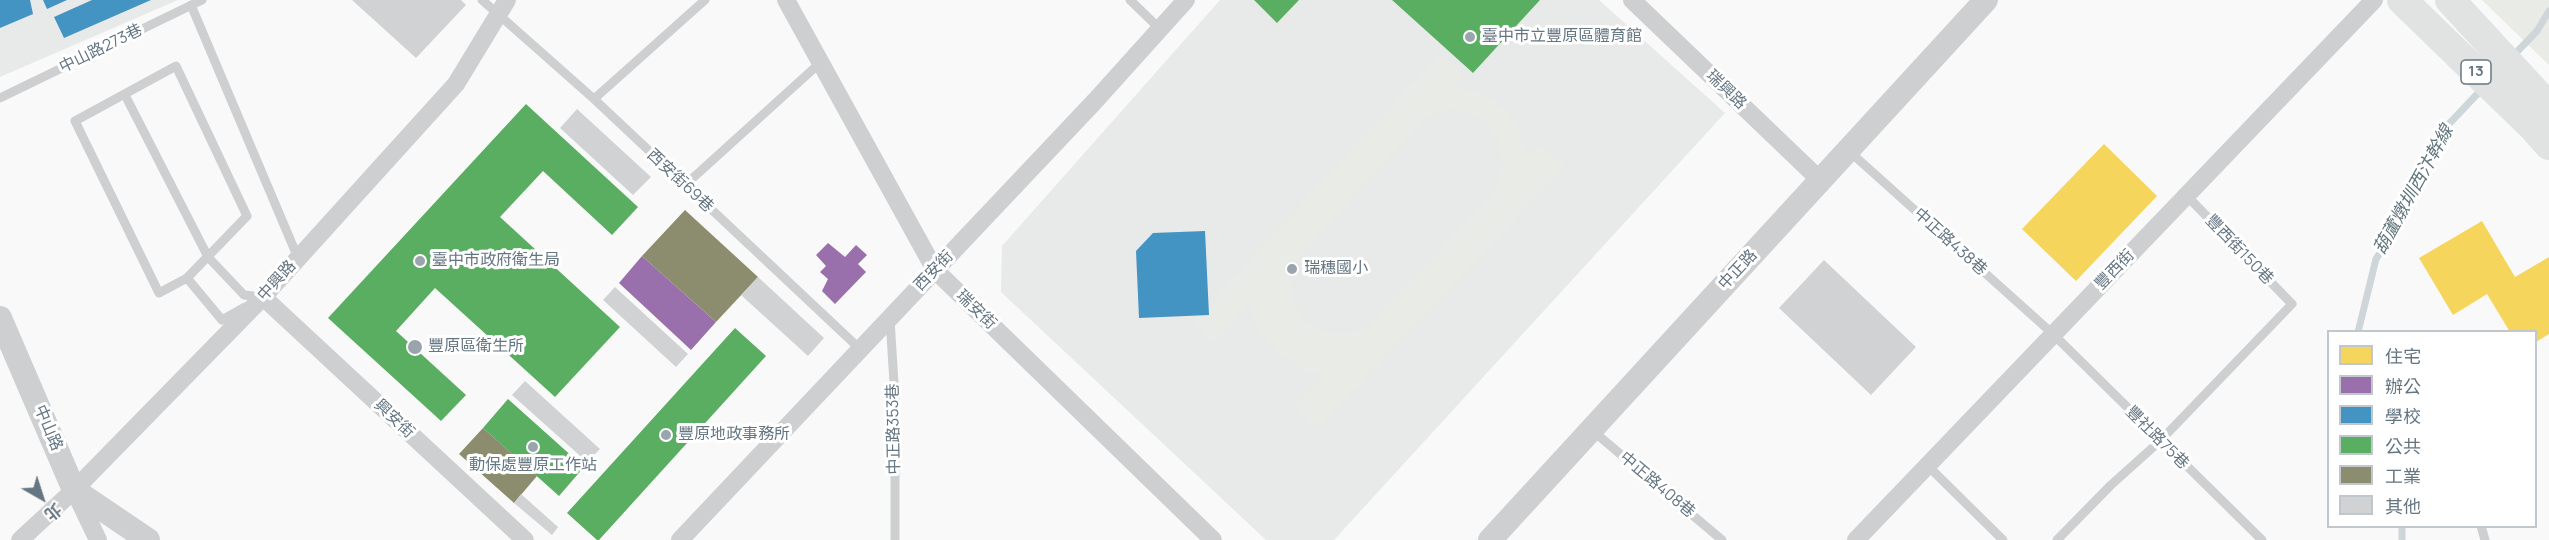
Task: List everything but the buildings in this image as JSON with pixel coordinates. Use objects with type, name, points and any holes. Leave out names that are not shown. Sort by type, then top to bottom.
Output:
[{"type":"main road","name":"13","points":[[2402,0],[2549,145]]},
{"type":"main road","name":"13","points":[[2450,0],[2549,107]]},
{"type":"street","name":"中興路","points":[[21,540],[74,490],[263,297],[456,84],[507,0]]},
{"type":"street","name":"瑞安街","points":[[786,0],[935,270],[1213,540]]},
{"type":"street","name":"西安街","points":[[680,540],[1095,102],[1186,0]]},
{"type":"street","name":"瑞興路","points":[[1632,0],[1820,180]]},
{"type":"street","name":"中正路","points":[[1490,540],[1986,0]]},
{"type":"street","name":"豐西街","points":[[1856,540],[2374,0]]},
{"type":"street","name":"興安街","points":[[263,297],[525,540]]},
{"type":"street","name":"中山路","points":[[0,318],[74,490]]},
{"type":"street","points":[[74,490],[98,540]]},
{"type":"street","points":[[74,490],[148,540]]},
{"type":"lane","name":"中山路273巷","points":[[0,98],[202,0]]},
{"type":"lane","name":"西安街69巷","points":[[482,0],[594,99],[860,349]]},
{"type":"lane","points":[[594,99],[705,0]]},
{"type":"lane","points":[[1130,0],[1160,29]]},
{"type":"lane","points":[[191,6],[298,258]]},
{"type":"lane","points":[[684,186],[821,62]]},
{"type":"lane","points":[[176,66],[247,216],[187,278],[159,293],[75,120],[125,95],[176,66]]},
{"type":"lane","points":[[125,95],[208,257],[244,295],[263,297]]},
{"type":"lane","name":"中正路438巷","points":[[1848,150],[2053,334]]},
{"type":"lane","name":"豐西街150巷","points":[[2160,441],[2292,304],[2187,196]]},
{"type":"lane","points":[[187,278],[222,320],[263,297]]},
{"type":"lane","name":"中正路353巷","points":[[890,319],[895,399],[895,540]]},
{"type":"lane","name":"豐社路75巷","points":[[2053,334],[2262,540]]},
{"type":"lane","name":"中正路408巷","points":[[1592,429],[1722,540]]},
{"type":"lane","points":[[2057,540],[2111,485],[2160,441]]},
{"type":"lane","points":[[1927,465],[2003,540]]},
{"type":"shaded area","points":[[0,0],[178,0],[0,77]]},
{"type":"shaded area","name":"瑞穗國小","points":[[1220,0],[1254,0],[1277,22],[1299,0],[1392,0],[1473,73],[1540,0],[1599,0],[1725,113],[1334,540],[1266,540],[1001,292],[1002,246]]},
{"type":"shaded area","points":[[2482,0],[2549,0],[2549,65]]},
{"type":"shaded area","points":[[1440,53],[1465,75],[1455,86],[1484,94],[1509,113],[1518,126],[1527,157],[1539,144],[1566,166],[1318,429],[1293,406],[1322,376],[1307,371],[1279,354],[1260,332],[1249,305],[1214,343],[1192,322]],"holes":[[[1450,110],[1462,111],[1483,120],[1498,140],[1503,164],[1497,188],[1366,328],[1354,333],[1330,334],[1309,324],[1300,315],[1291,295],[1290,274],[1294,263],[1427,116]]]},
{"type":"waterway","name":"葫蘆燉圳西汴幹線","points":[[2512,57],[2537,31],[2549,11]]},
{"type":"waterway","name":"葫蘆燉圳西汴幹線","points":[[2358,330],[2376,259],[2407,211],[2448,125],[2482,89]]},
{"type":"waterway","name":"葫蘆燉圳西汴幹線","points":[[2402,528],[2402,540]]},
{"type":"place","name":"臺中市立豐原區體育館","points":[[1470,37]]},
{"type":"place","name":"臺中市政府衛生局","points":[[420,261]]},
{"type":"place","name":"瑞穗國小","points":[[1292,269]]},
{"type":"place","name":"豐原區衛生所","points":[[415,347]]},
{"type":"place","name":"豐原地政事務所","points":[[666,435]]},
{"type":"place","name":"動保處豐原工作站","points":[[533,447]]}]
